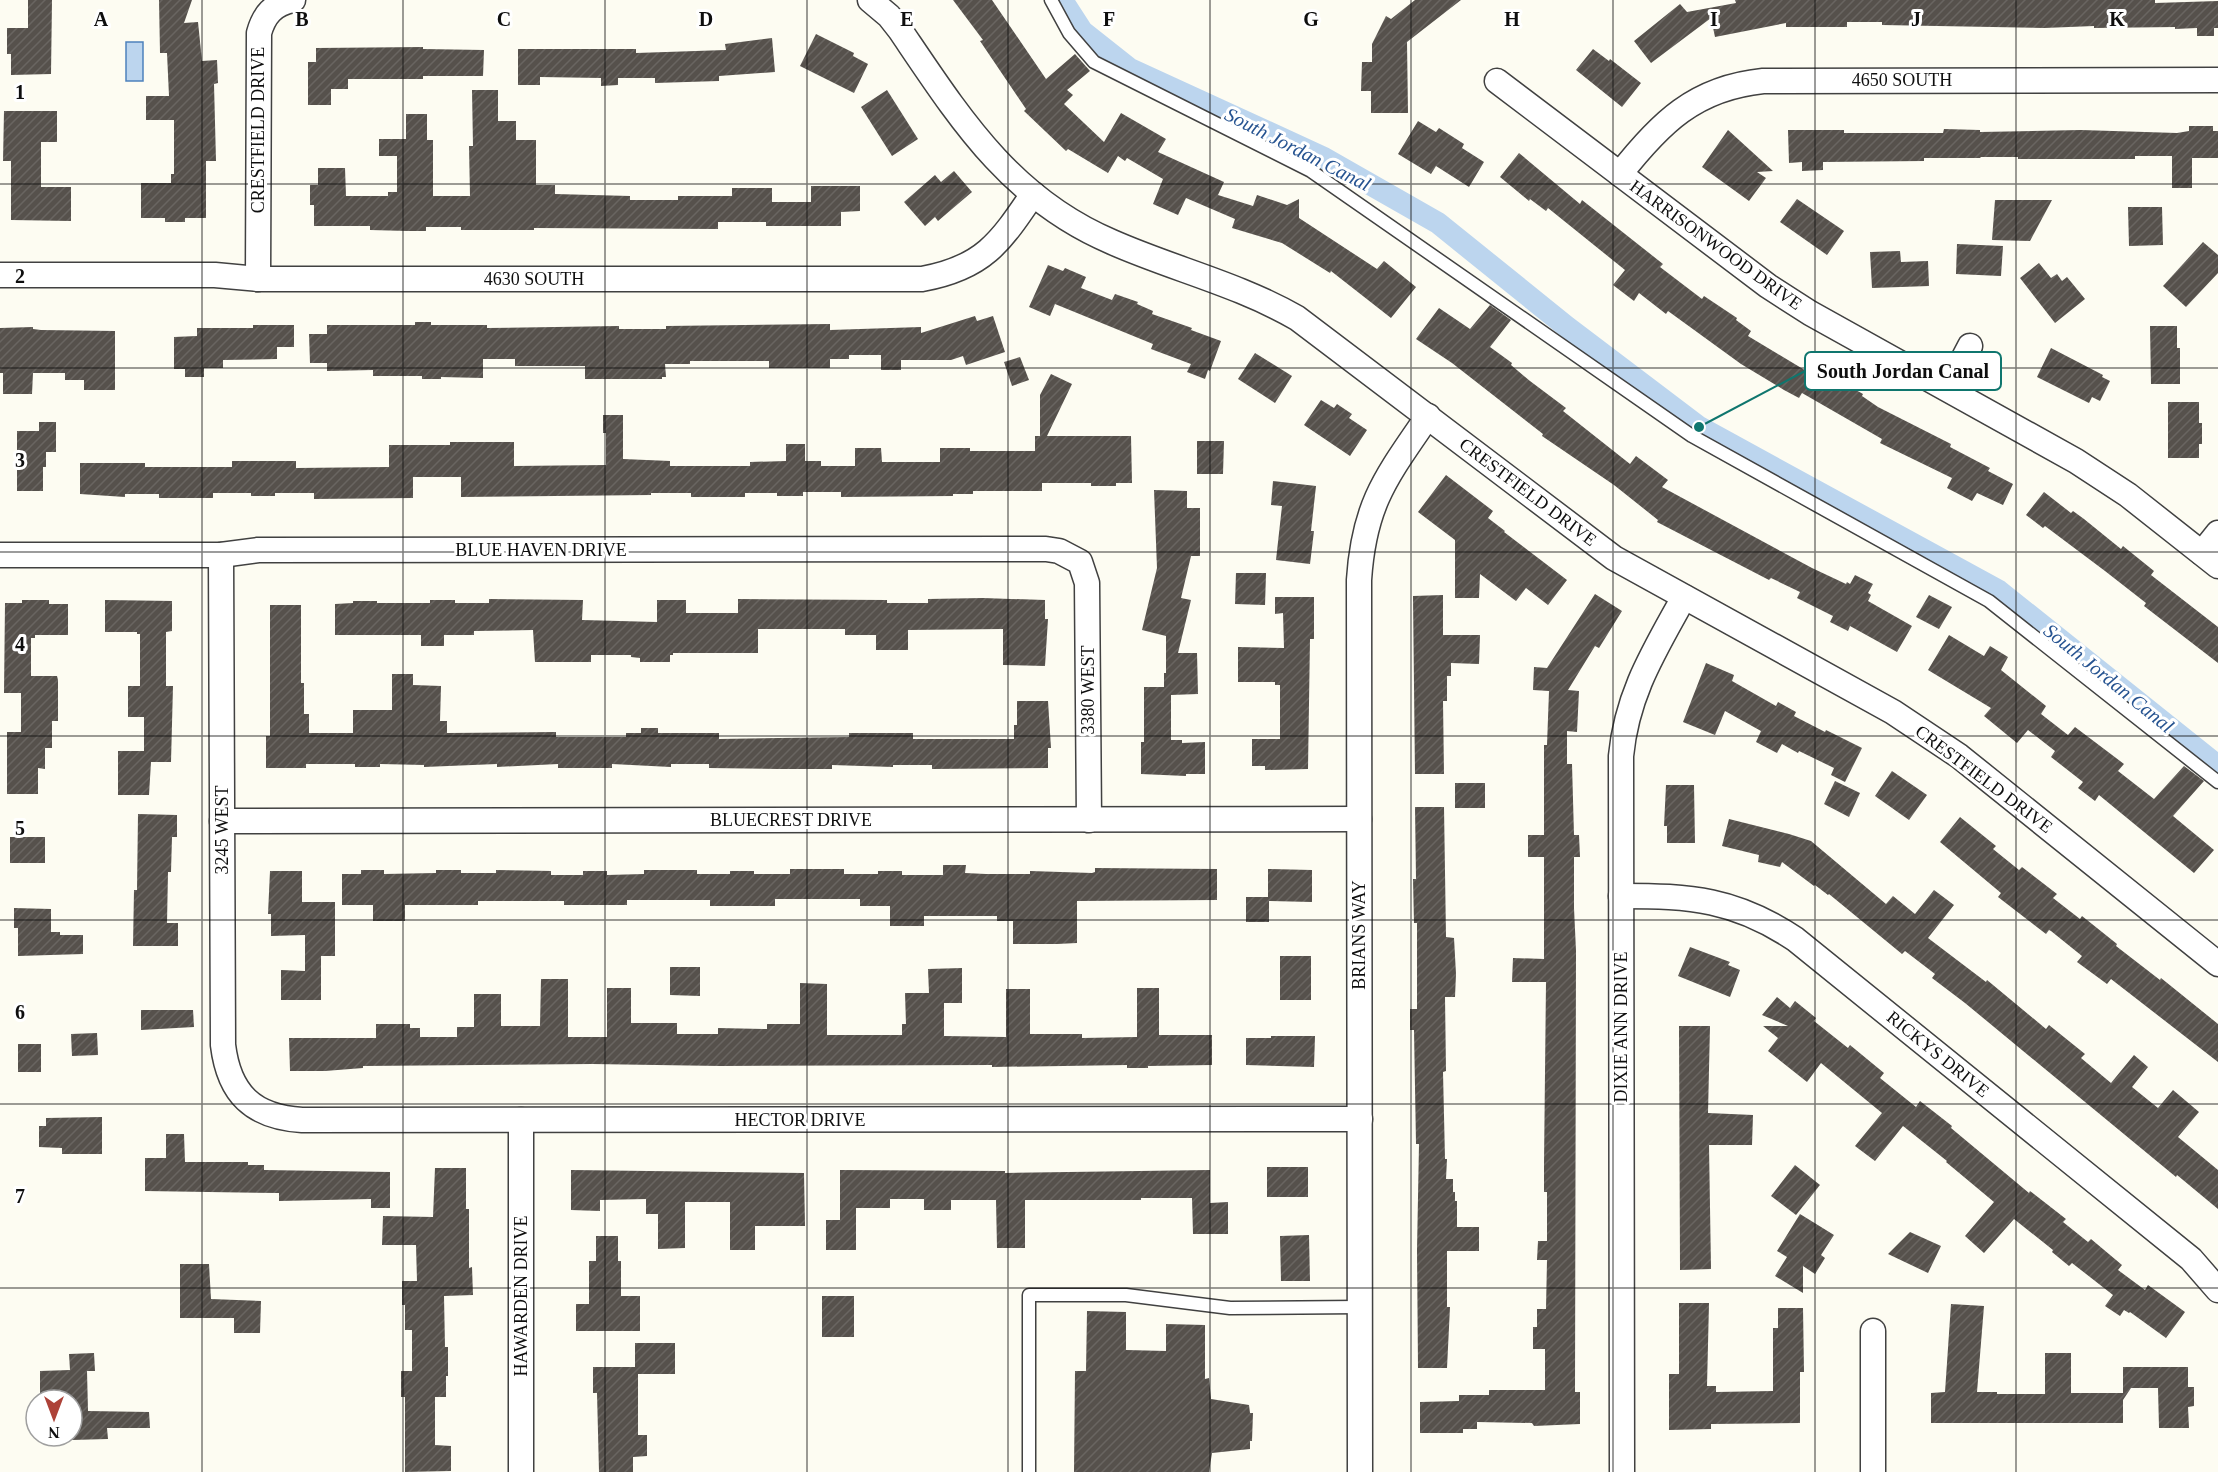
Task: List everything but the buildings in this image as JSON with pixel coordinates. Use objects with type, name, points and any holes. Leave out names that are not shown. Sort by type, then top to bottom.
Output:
[{"type":"street","name":"CRESTFIELD DRIVE","points":[[258,279],[259,33],[267,12],[293,0]]},
{"type":"street","name":"CRESTFIELD DRIVE","points":[[870,0],[889,16],[900,30],[959,117],[976,138],[1014,178],[1033,194],[1070,220],[1110,242],[1233,286],[1274,304],[1318,332],[1614,558],[1927,733],[1959,756],[2218,964]]},
{"type":"street","name":"4650 SOUTH","points":[[1620,174],[1658,128],[1674,114],[1707,95],[1744,83],[1763,81],[2218,80]]},
{"type":"street","name":"HARRISONWOOD DRIVE","points":[[1497,81],[1748,272],[1789,300],[2102,477],[2210,559]]},
{"type":"street","name":"4630 SOUTH","points":[[0,275],[216,275],[258,279],[922,279],[957,270],[984,255],[1006,233],[1033,194]]},
{"type":"street","points":[[1948,388],[1970,346]]},
{"type":"street","name":"BRIANS WAY","points":[[1360,1472],[1359,580],[1361,548],[1369,515],[1380,488],[1428,416]]},
{"type":"street","points":[[2210,559],[2218,532]]},
{"type":"street","name":"BLUE HAVEN DRIVE","points":[[0,555],[221,555],[258,550],[1047,549],[1059,551],[1080,562]]},
{"type":"street","name":"3245 WEST","points":[[221,555],[223,1045],[233,1081],[246,1100]]},
{"type":"street","name":"3380 WEST","points":[[1080,562],[1088,593],[1089,820]]},
{"type":"street","name":"DIXIE ANN DRIVE","points":[[1622,1472],[1621,756],[1626,718],[1639,681],[1684,597]]},
{"type":"street","name":"BLUECREST DRIVE","points":[[222,821],[1359,819]]},
{"type":"street","name":"RICKYS DRIVE","points":[[1621,896],[1676,896],[1713,901],[1746,912],[1779,928],[2191,1259],[2218,1290]]},
{"type":"street","name":"HECTOR DRIVE","points":[[246,1100],[266,1113],[296,1119],[1360,1119]]},
{"type":"street","name":"HAWARDEN DRIVE","points":[[521,1120],[521,1472]]},
{"type":"street","points":[[1873,1472],[1874,1331]]},
{"type":"lane","points":[[1051,0],[1069,33],[1094,62],[1311,171],[1692,436],[1989,601],[2218,782]]},
{"type":"lane","points":[[1029,1472],[1029,1295],[1126,1295],[1230,1308],[1360,1307]]},
{"type":"water","points":[[126,42],[143,42],[143,81],[126,81]]},
{"type":"waterway","name":"South Jordan Canal","points":[[1062,0],[1082,31],[1130,69],[1324,158],[1438,223],[1567,327],[1699,427],[1999,591],[2218,766]]},
{"type":"place","name":"South Jordan Canal","points":[[1699,427]]}]
